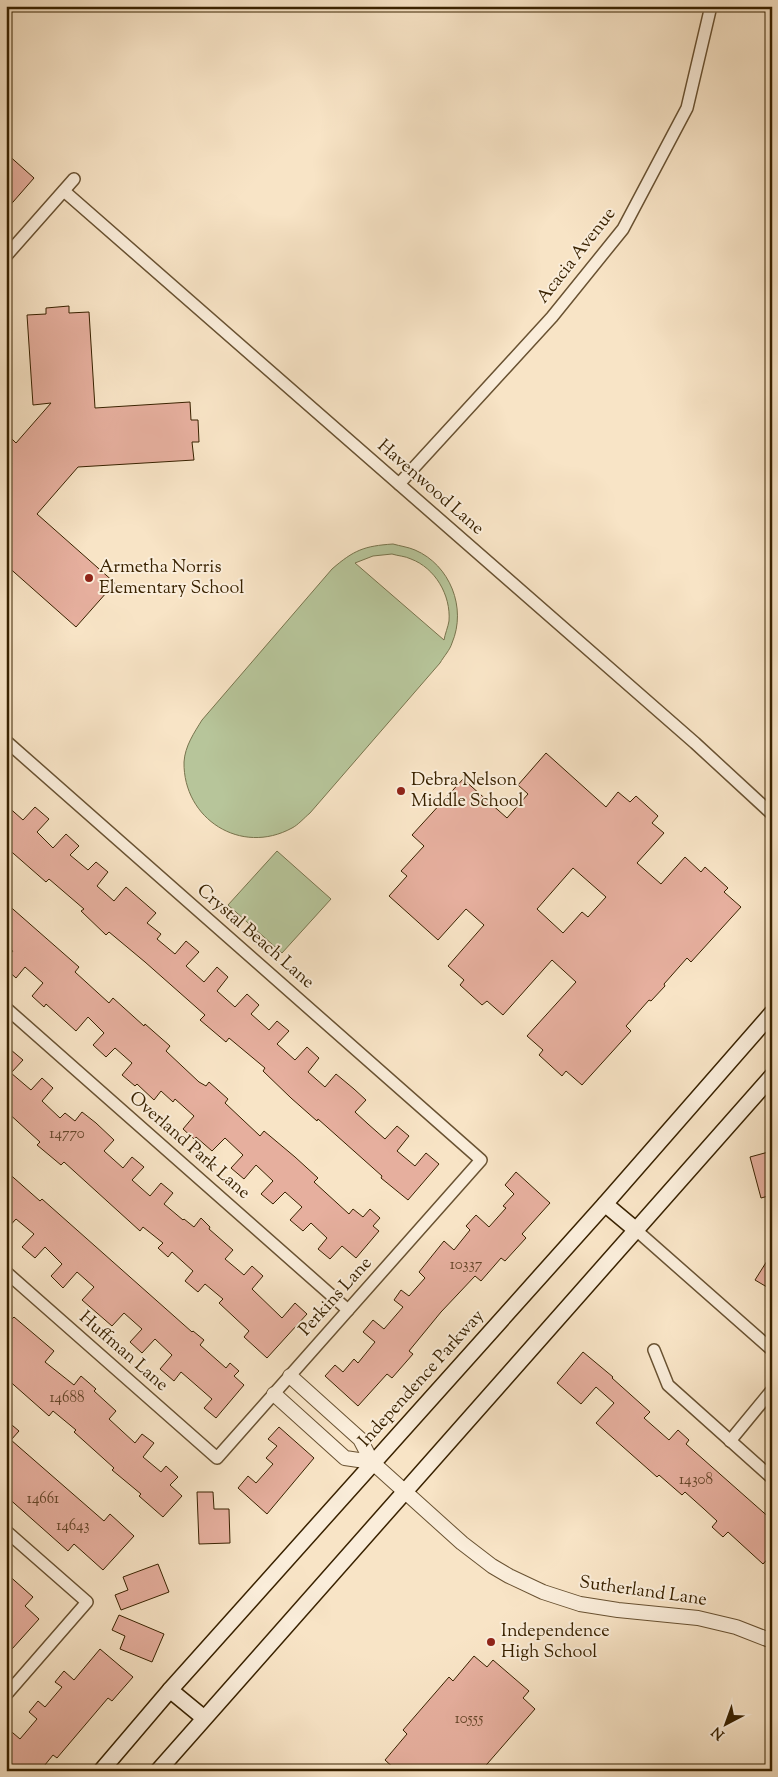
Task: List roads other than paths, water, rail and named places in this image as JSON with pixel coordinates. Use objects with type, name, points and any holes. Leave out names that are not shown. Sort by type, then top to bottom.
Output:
[{"type":"main road","name":"Independence Parkway","points":[[101,1771],[170,1690],[372,1462],[605,1204],[772,1013]]},
{"type":"main road","points":[[158,1771],[772,1076]]},
{"type":"main road","points":[[605,1204],[636,1230]]},
{"type":"main road","points":[[170,1690],[204,1718]]},
{"type":"street","name":"Acacia Avenue","points":[[399,484],[552,318],[624,229],[687,108],[711,6]]},
{"type":"street","points":[[6,256],[74,179]]},
{"type":"street","name":"Havenwood Lane","points":[[64,190],[695,743],[772,814]]},
{"type":"street","name":"Crystal Beach Lane","points":[[6,741],[482,1160]]},
{"type":"street","name":"Overland Park Lane","points":[[6,1008],[348,1310]]},
{"type":"street","name":"Perkins Lane","points":[[217,1458],[482,1160]]},
{"type":"street","points":[[636,1230],[772,1350]]},
{"type":"street","name":"Huffman Lane","points":[[6,1272],[217,1458]]},
{"type":"street","points":[[654,1350],[668,1385],[772,1478]]},
{"type":"street","name":"Sutherland Lane","points":[[290,1376],[360,1439],[372,1462],[477,1555],[509,1576],[543,1592],[580,1604],[599,1608],[698,1618],[754,1633],[772,1641]]},
{"type":"street","points":[[730,1441],[772,1390]]},
{"type":"street","points":[[274,1394],[345,1458],[372,1462]]},
{"type":"street","points":[[6,1531],[87,1602],[6,1694]]},
{"type":"place","name":"Armetha Norris Elementary School","points":[[89,578]]},
{"type":"place","name":"Debra Nelson Middle School","points":[[401,791]]},
{"type":"place","name":"Independence High School","points":[[491,1642]]}]
